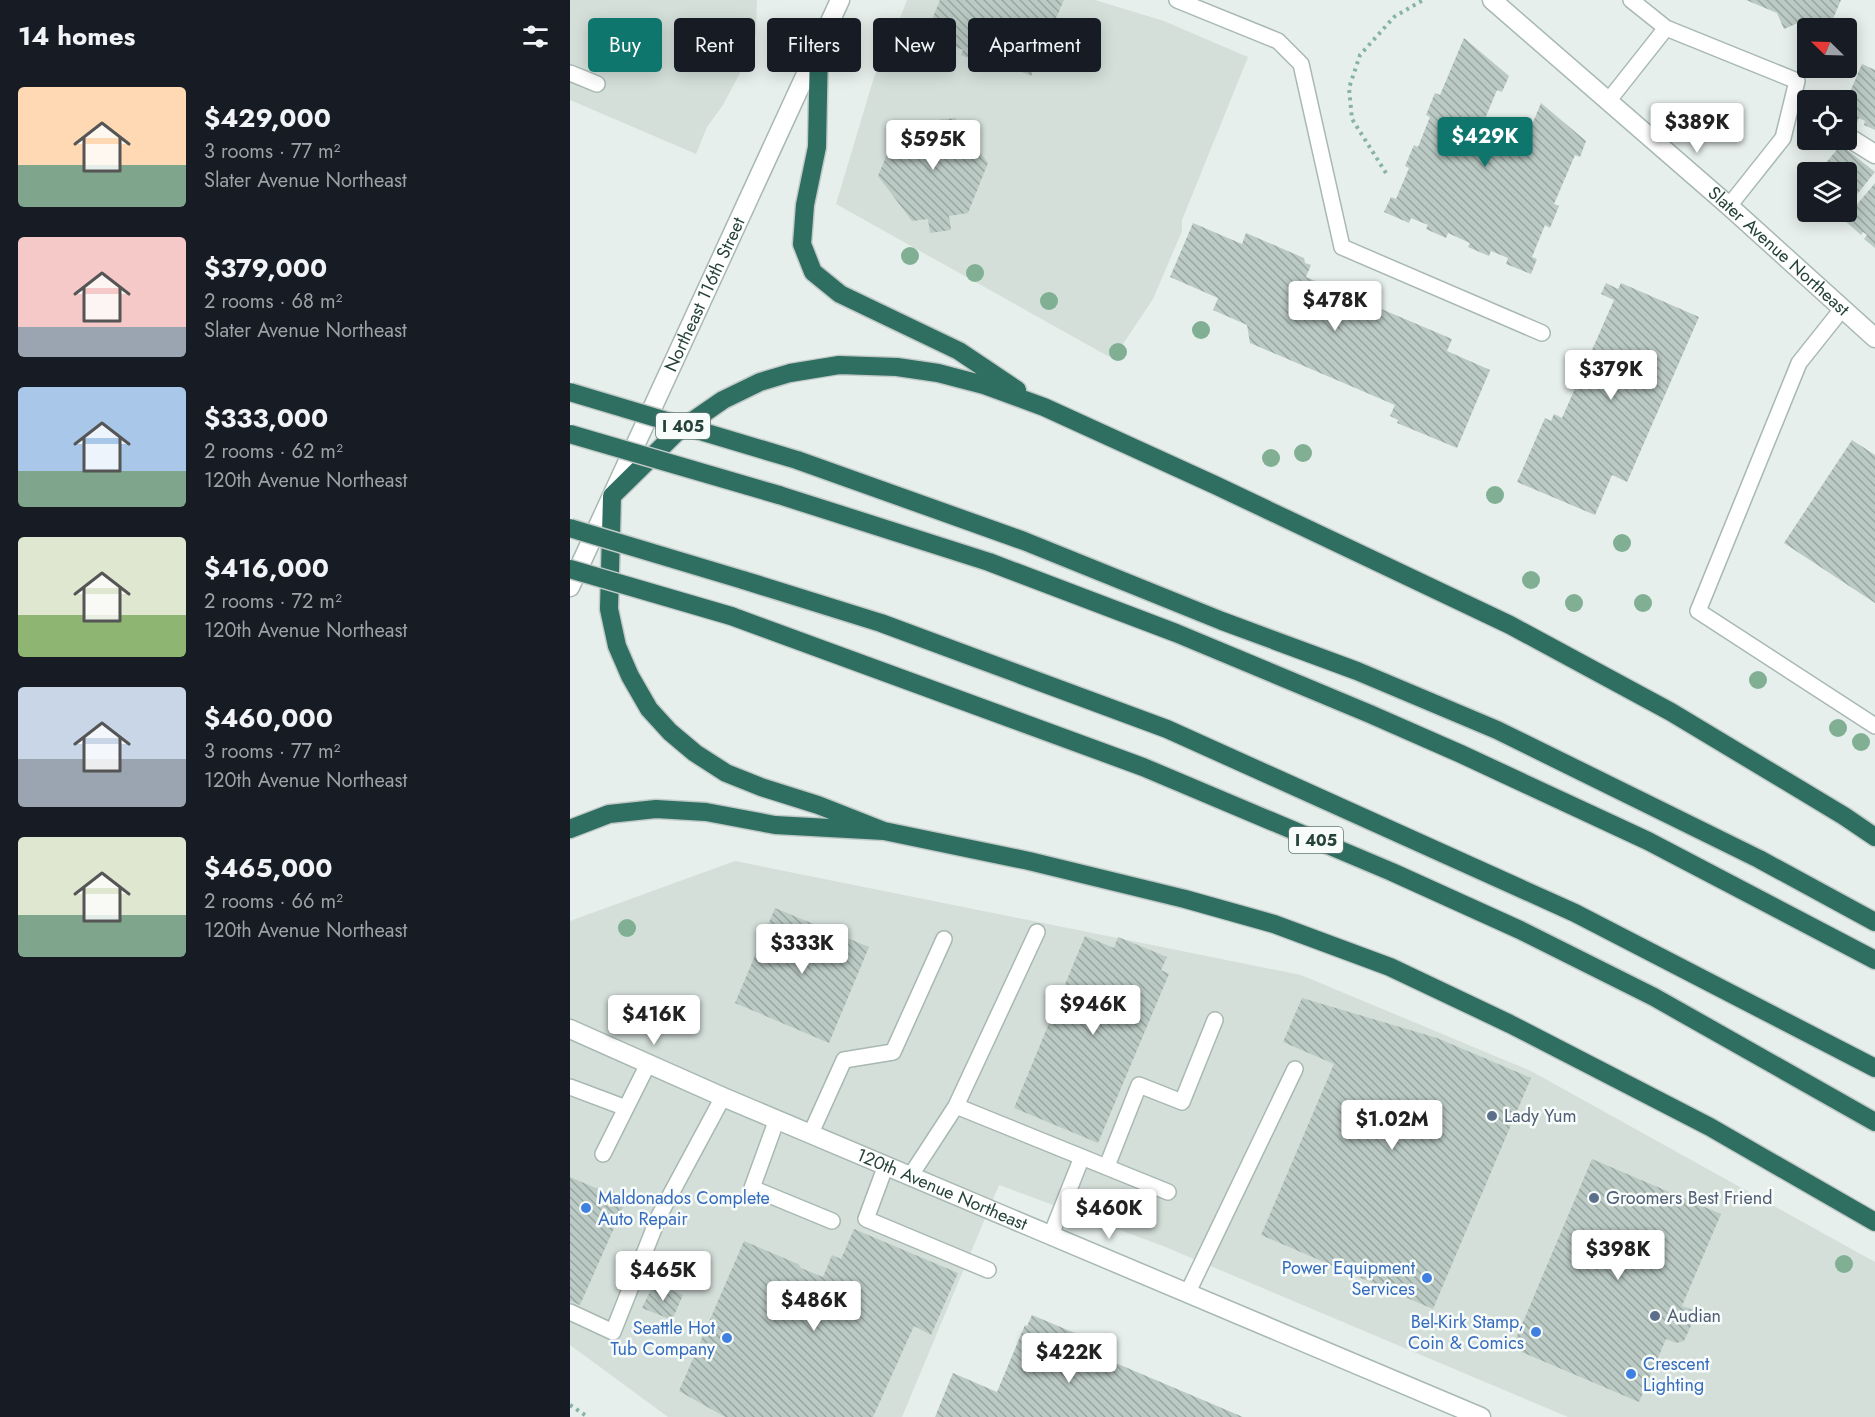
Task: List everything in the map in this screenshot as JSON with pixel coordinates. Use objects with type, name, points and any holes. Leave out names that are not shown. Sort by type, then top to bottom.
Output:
[{"type":"highway","points":[[818,72],[817,147],[805,205],[802,244],[813,272],[840,294],[959,351],[1044,408]]},
{"type":"highway","points":[[884,831],[726,773],[695,753],[670,732],[650,709],[630,676],[617,646],[608,600],[612,496],[678,431],[732,396],[760,381],[790,373],[839,365],[897,367],[938,373],[984,385],[1044,408],[1287,519],[1510,625],[1671,712],[1875,837]]},
{"type":"highway","name":"I 405","points":[[570,392],[797,460],[1024,541],[1222,621],[1357,671],[1497,730],[1759,859],[1875,922]]},
{"type":"highway","name":"I 405","points":[[570,434],[779,495],[989,562],[1176,633],[1370,714],[1648,840],[1875,960]]},
{"type":"highway","name":"I 405","points":[[570,528],[881,623],[1167,729],[1575,913],[1875,1068]]},
{"type":"highway","name":"I 405","points":[[570,569],[731,616],[1143,767],[1392,872],[1520,930],[1654,997],[1875,1122]]},
{"type":"highway","points":[[570,828],[609,814],[656,809],[706,812],[775,825],[884,831],[1029,861],[1185,899],[1274,924],[1390,967],[1510,1024],[1710,1127],[1875,1222]]},
{"type":"street","name":"Northeast 116th Street","points":[[832,18],[840,0]]},
{"type":"street","name":"Slater Avenue Northeast","points":[[1492,0],[1609,100],[1875,338]]},
{"type":"street","name":"Northeast 116th Street","points":[[570,587],[807,72]]},
{"type":"street","points":[[1857,143],[1875,154]]},
{"type":"street","name":"120th Avenue Northeast","points":[[570,1029],[723,1097],[1188,1293],[1469,1415]]},
{"type":"lane","points":[[1177,0],[1278,41],[1301,64],[1342,247],[1542,333]]},
{"type":"lane","points":[[1631,0],[1666,28],[1797,81],[1783,138],[1729,206]]},
{"type":"lane","points":[[1609,100],[1666,28]]},
{"type":"lane","points":[[570,73],[597,84]]},
{"type":"lane","points":[[1842,309],[1799,363],[1698,610],[1875,726]]},
{"type":"lane","points":[[911,1175],[956,1106],[1037,932]]},
{"type":"lane","points":[[810,1133],[844,1060],[893,1052],[944,939]]},
{"type":"lane","points":[[1107,1166],[1139,1084],[1182,1102],[1215,1020]]},
{"type":"lane","points":[[603,1154],[648,1064]]},
{"type":"lane","points":[[1188,1293],[1295,1069]]},
{"type":"lane","points":[[570,1087],[626,1108]]},
{"type":"lane","points":[[570,1312],[613,1332],[659,1216],[723,1097]]},
{"type":"lane","points":[[956,1106],[1168,1192]]},
{"type":"lane","points":[[777,1119],[752,1188],[832,1221]]},
{"type":"lane","points":[[1051,1235],[1082,1157]]},
{"type":"lane","points":[[886,1165],[866,1220],[988,1270]]},
{"type":"path","points":[[1386,173],[1352,119],[1349,88],[1360,55],[1394,17],[1424,0]]},
{"type":"path","points":[[570,1406],[588,1417]]},
{"type":"shaded area","points":[[570,0],[757,0],[755,37],[755,18],[674,18],[674,72],[740,72],[723,105],[707,127],[696,154],[570,100]]},
{"type":"shaded area","points":[[907,0],[1095,0],[1164,21],[1248,57],[1182,220],[1182,231],[1153,299],[1113,359],[836,204],[876,72],[956,72],[956,18],[900,18]]},
{"type":"shaded area","points":[[735,861],[1301,975],[1531,1071],[1875,1262],[1875,1417],[1568,1417],[1163,1246],[999,1185],[902,1417],[668,1417],[570,1345],[570,921]]},
{"type":"building","points":[[940,0],[1064,0],[1056,18],[968,18],[968,58],[961,55],[963,50],[956,47],[956,18],[933,18]]},
{"type":"building","points":[[1746,0],[1841,0],[1833,18],[1797,18],[1797,23],[1784,29],[1777,13]]},
{"type":"building","points":[[1464,38],[1509,76],[1502,92],[1497,90],[1484,121],[1526,139],[1541,103],[1586,141],[1580,157],[1575,155],[1554,204],[1559,206],[1550,228],[1545,225],[1532,257],[1537,259],[1531,274],[1506,264],[1508,258],[1491,251],[1489,256],[1468,247],[1470,243],[1448,233],[1446,238],[1426,229],[1428,225],[1411,218],[1409,223],[1384,212],[1391,197],[1396,199],[1409,168],[1405,166],[1414,145],[1418,147],[1430,117],[1426,115],[1435,93],[1440,95]]},
{"type":"building","points":[[1862,64],[1875,70],[1875,130],[1864,125],[1865,121],[1859,118],[1857,123],[1857,90],[1851,90]]},
{"type":"building","points":[[955,118],[988,163],[968,213],[949,216],[951,230],[930,233],[928,219],[912,221],[878,176],[899,125]]},
{"type":"building","points":[[1837,150],[1847,150],[1875,172],[1857,194],[1857,162],[1827,162]]},
{"type":"building","points":[[1875,183],[1875,248],[1864,239],[1867,235],[1863,232],[1861,235],[1846,222],[1857,222],[1857,204]]},
{"type":"building","points":[[1193,223],[1242,244],[1246,233],[1304,258],[1305,263],[1311,265],[1306,277],[1452,339],[1447,351],[1490,370],[1457,448],[1397,423],[1398,420],[1390,416],[1395,405],[1250,343],[1247,325],[1213,310],[1218,298],[1170,277]]},
{"type":"building","points":[[1606,283],[1618,289],[1621,283],[1699,317],[1627,482],[1612,475],[1595,515],[1517,482],[1545,418],[1551,421],[1554,414],[1562,418],[1614,300],[1601,294]]},
{"type":"building","points":[[1852,440],[1875,455],[1875,603],[1784,543]]},
{"type":"building","points":[[775,908],[869,947],[829,1043],[735,1003]]},
{"type":"building","points":[[1085,936],[1114,948],[1118,937],[1167,957],[1161,970],[1169,974],[1098,1143],[1014,1108]]},
{"type":"building","points":[[1302,998],[1437,1038],[1531,1078],[1433,1309],[1261,1235],[1334,1064],[1283,1042]]},
{"type":"building","points":[[1592,1159],[1721,1214],[1682,1306],[1693,1310],[1695,1317],[1684,1341],[1676,1343],[1666,1339],[1639,1402],[1512,1348]]},
{"type":"building","points":[[570,1177],[626,1201],[580,1305],[570,1301]]},
{"type":"building","points":[[854,1229],[958,1273],[931,1335],[914,1326],[873,1417],[725,1417],[679,1391],[744,1241],[823,1277],[832,1255],[841,1259]]},
{"type":"building","points":[[654,1283],[683,1295],[672,1320],[642,1308]]},
{"type":"building","points":[[1032,1315],[1115,1350],[1111,1361],[1243,1417],[935,1417],[953,1373],[997,1392],[1025,1325],[1027,1326]]},
{"type":"place","name":"Lady Yum","points":[[1492,1116]]},
{"type":"place","name":"Groomers Best Friend","points":[[1594,1198]]},
{"type":"place","name":"Maldonados Complete Auto Repair","points":[[586,1208]]},
{"type":"place","name":"Power Equipment Services","points":[[1427,1278]]},
{"type":"place","name":"Audian","points":[[1655,1316]]},
{"type":"place","name":"Bel-Kirk Stamp, Coin & Comics","points":[[1536,1332]]},
{"type":"place","name":"Seattle Hot Tub Company","points":[[727,1338]]},
{"type":"place","name":"Crescent Lighting","points":[[1631,1374]]}]
